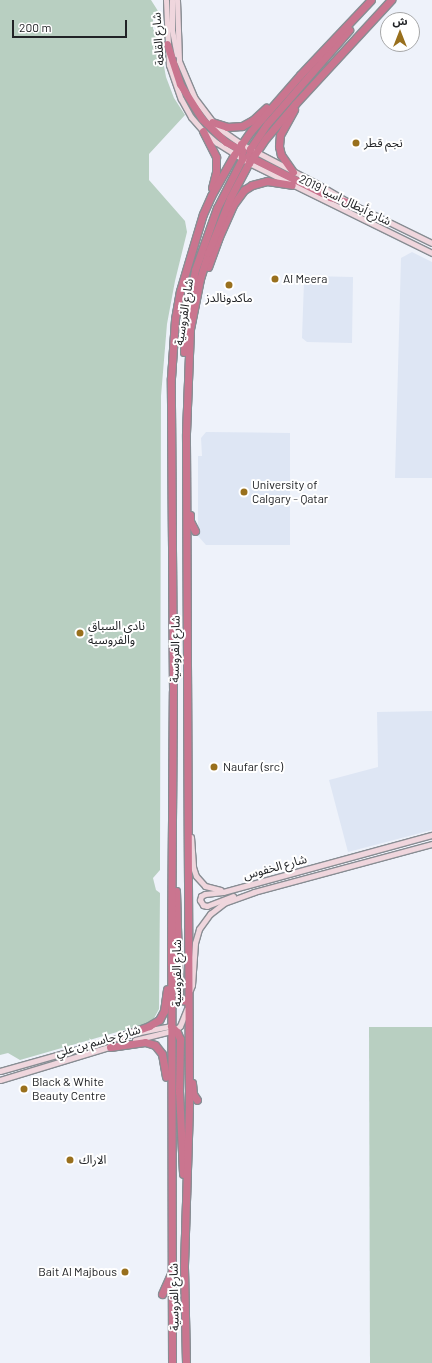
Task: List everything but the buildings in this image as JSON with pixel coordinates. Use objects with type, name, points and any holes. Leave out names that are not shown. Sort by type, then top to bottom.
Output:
[{"type":"highway","name":"شارع الفروسية","points":[[172,1363],[170,1113],[173,1030],[171,963],[173,683],[171,345],[180,291],[192,248],[211,196],[245,154],[300,74],[371,0]]},
{"type":"highway","name":"شارع الفروسية","points":[[186,1363],[184,1265],[188,1128],[188,807],[186,690],[186,433],[190,329],[202,273],[245,154],[294,106],[390,0]]},
{"type":"highway","points":[[188,374],[184,353],[185,325],[195,270],[217,208],[245,154],[267,124],[349,30],[356,16]]},
{"type":"highway","points":[[167,44],[180,84],[193,107],[208,127],[226,142],[245,154],[330,197],[350,203]]},
{"type":"highway","points":[[212,122],[227,127],[242,126],[253,120],[300,74]]},
{"type":"highway","points":[[293,172],[281,155],[279,146],[280,135],[293,113],[294,106]]},
{"type":"highway","points":[[203,131],[216,157],[216,172],[211,196]]},
{"type":"highway","points":[[194,308],[201,293],[218,239],[233,205],[240,195],[252,185],[262,182],[271,181],[292,185]]},
{"type":"highway","points":[[186,433],[190,460],[190,521],[195,531]]},
{"type":"highway","points":[[172,860],[175,878],[178,924],[179,996],[180,1000],[188,1003]]},
{"type":"highway","points":[[122,1036],[150,1026],[159,1020],[164,1011],[171,963]]},
{"type":"highway","points":[[173,1030],[180,1042],[181,1147],[186,1198]]},
{"type":"highway","points":[[110,1047],[145,1042],[154,1045],[160,1050],[165,1062],[170,1113]]},
{"type":"highway","points":[[188,1054],[193,1094],[197,1100]]},
{"type":"highway","points":[[162,1294],[172,1272]]},
{"type":"street","name":"شارع القلعة","points":[[165,0],[169,65],[174,82],[188,112],[203,131],[245,154]]},
{"type":"street","points":[[172,0],[174,44],[179,61]]},
{"type":"street","name":"شارع القلعة","points":[[177,0],[179,61],[194,97],[212,122],[245,154]]},
{"type":"street","name":"شارع أبطال اسيا 2019","points":[[245,154],[293,172],[350,203],[432,243]]},
{"type":"street","name":"شارع أبطال اسيا 2019","points":[[245,154],[292,185],[432,254]]},
{"type":"street","name":"شارع الخفوس","points":[[188,807],[193,867],[196,876],[208,888],[226,891],[432,835]]},
{"type":"street","name":"شارع الخفوس","points":[[188,993],[192,985],[195,943],[202,924],[210,914],[224,903],[254,892],[432,844]]},
{"type":"street","points":[[226,891],[203,895],[200,902],[206,906],[221,899],[254,892]]},
{"type":"street","points":[[173,1030],[185,1017],[188,1003]]},
{"type":"street","points":[[161,1028],[165,1031],[162,1035]]},
{"type":"street","name":"شارع جاسم بن علي","points":[[0,1072],[122,1036],[161,1028],[173,1030]]},
{"type":"street","name":"شارع جاسم بن علي","points":[[0,1080],[110,1047],[162,1035],[173,1030]]},
{"type":"shaded area","points":[[412,252],[432,262],[432,478],[395,478],[401,258]]},
{"type":"shaded area","points":[[310,276],[353,277],[352,343],[307,342],[302,338],[304,281]]},
{"type":"shaded area","name":"University of Calgary - Qatar","points":[[206,432],[290,433],[290,545],[206,545],[198,536],[198,456],[202,456],[201,438]]},
{"type":"shaded area","points":[[432,711],[432,830],[348,852],[329,780],[378,767],[377,712]]},
{"type":"green space","name":"نادي السباق والفروسية","points":[[0,0],[151,0],[158,11],[153,18],[153,29],[163,42],[163,61],[166,77],[174,98],[185,115],[149,154],[149,180],[185,221],[187,232],[175,281],[167,324],[161,396],[160,870],[153,878],[156,890],[160,893],[159,1009],[152,1022],[20,1060],[8,1053],[0,1055]]},
{"type":"green space","points":[[369,1027],[432,1027],[432,1363],[370,1363]]},
{"type":"place","name":"نجم قطر","points":[[356,143]]},
{"type":"place","name":"Al Meera","points":[[275,279]]},
{"type":"place","name":"ماكدونالدز","points":[[229,285]]},
{"type":"place","name":"University of Calgary - Qatar","points":[[244,492]]},
{"type":"place","name":"نادي السباق والفروسية","points":[[80,633]]},
{"type":"place","name":"Naufar (src)","points":[[214,767]]},
{"type":"place","name":"Black & White Beauty Centre","points":[[24,1089]]},
{"type":"place","name":"الاراك","points":[[70,1160]]},
{"type":"place","name":"Bait Al Majbous","points":[[125,1272]]}]
